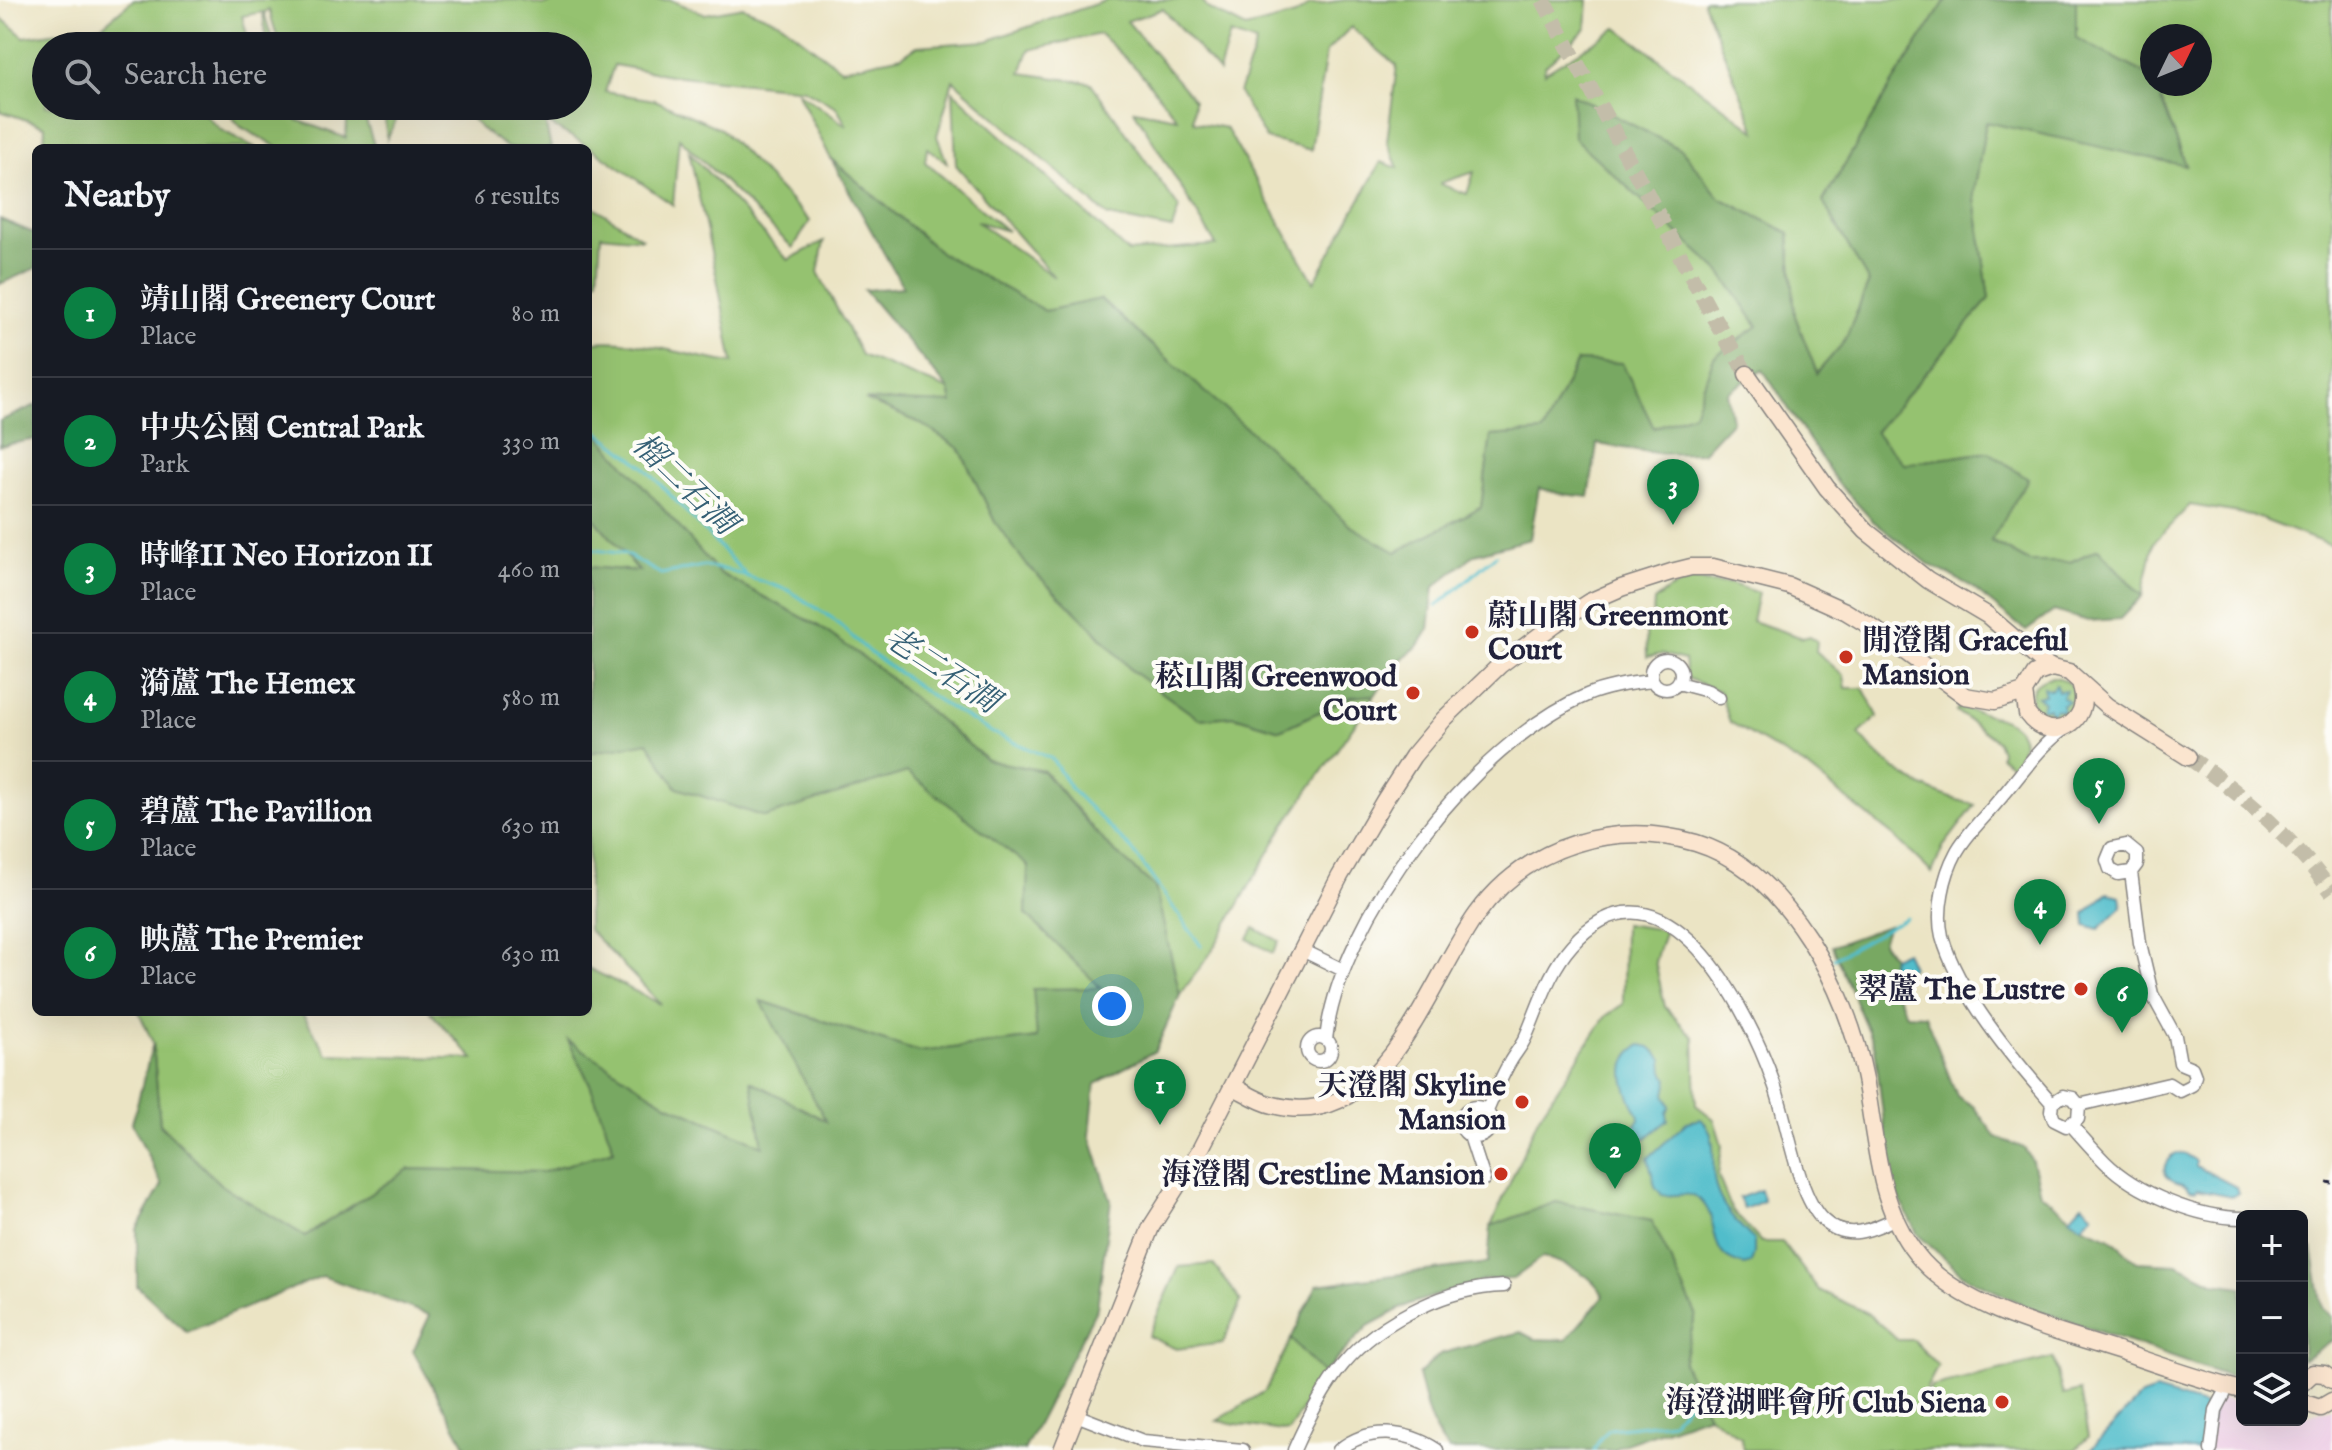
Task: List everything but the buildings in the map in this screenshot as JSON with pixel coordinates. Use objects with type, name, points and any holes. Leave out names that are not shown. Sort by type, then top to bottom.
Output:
[{"type":"street","points":[[1747,374],[1827,488],[1866,531],[1928,580],[1987,615],[2052,668],[2069,672],[2081,686],[2107,706],[2188,757]]},
{"type":"street","points":[[1062,1450],[1151,1227],[1194,1162],[1302,950],[1384,801],[1413,756],[1444,719],[1500,665],[1547,629],[1589,602],[1621,588],[1691,567],[1713,567],[1789,586],[1845,611],[1965,696],[1995,701],[2046,728],[2066,727]]},
{"type":"street","points":[[2015,640],[2021,654],[2029,718],[2040,750]]},
{"type":"street","points":[[1653,681],[1653,667],[1660,661],[1669,660],[1679,669],[1678,683]]},
{"type":"street","points":[[1995,701],[2025,688],[2035,674],[2052,668]]},
{"type":"street","points":[[1326,1039],[1330,1011],[1343,970],[1372,910],[1408,855],[1477,775],[1531,729],[1568,704],[1609,687],[1653,681],[1665,689],[1678,683],[1708,691],[1719,698]]},
{"type":"street","points":[[2052,1103],[1978,1007],[1951,959],[1942,934],[1940,915],[1945,882],[1955,854],[2040,750],[2081,713],[2084,704],[2081,686]]},
{"type":"street","points":[[2081,713],[2108,717],[2148,731]]},
{"type":"street","points":[[1234,1087],[1274,1106],[1306,1108],[1325,1106],[1343,1099],[1369,1082],[1409,1030],[1475,917],[1503,885],[1553,851],[1595,837],[1634,833],[1677,840],[1718,852],[1753,875],[1784,906],[1817,953],[1846,1013],[1854,1039],[1864,1075],[1879,1171],[1906,1240],[1922,1261],[1940,1279],[1970,1297],[2069,1335],[2236,1388]]},
{"type":"street","points":[[2131,872],[2140,943],[2152,994],[2175,1036],[2180,1063]]},
{"type":"street","points":[[1487,1111],[1510,1062],[1526,1037],[1546,984],[1573,945],[1596,923],[1610,917],[1641,914],[1670,924],[1687,936],[1732,992],[1774,1082],[1803,1182],[1818,1214],[1837,1229],[1854,1233],[1870,1231],[1896,1218]]},
{"type":"street","points":[[1302,950],[1343,970]]},
{"type":"street","points":[[2079,1105],[2169,1084],[2180,1091],[2192,1085],[2194,1072],[2188,1065],[2180,1063],[2169,1070],[2169,1084]]},
{"type":"street","points":[[2071,1125],[2080,1115],[2079,1105],[2068,1096],[2058,1098],[2052,1103],[2054,1120],[2062,1125],[2071,1125],[2107,1164],[2153,1194],[2190,1211],[2236,1217]]},
{"type":"street","points":[[1470,1136],[1479,1137],[1487,1132],[1491,1119],[1487,1111],[1474,1106],[1462,1115],[1461,1125],[1470,1136],[1484,1179]]},
{"type":"street","points":[[1294,1450],[1313,1407],[1332,1378],[1370,1335],[1389,1322],[1442,1297],[1460,1291],[1504,1286]]},
{"type":"street","points":[[2308,1378],[2313,1373],[2331,1377]]},
{"type":"street","points":[[2211,1450],[2216,1410],[2224,1395]]},
{"type":"street","points":[[2308,1403],[2320,1408],[2332,1401]]},
{"type":"street","points":[[1076,1415],[1143,1441],[1243,1450]]},
{"type":"street","points":[[1339,1450],[1358,1438],[1382,1433],[1414,1438],[1437,1450]]},
{"type":"shaded area","points":[[2215,1396],[2236,1403],[2236,1426],[2308,1426],[2308,1415],[2332,1408],[2332,1450],[2206,1450]]},
{"type":"green space","points":[[133,0],[520,0],[544,5],[562,0],[671,0],[705,14],[743,7],[780,22],[841,69],[902,56],[917,46],[987,41],[1107,0],[1202,0],[1207,8],[1246,28],[1295,15],[1310,5],[1345,0],[1588,0],[1586,29],[1545,66],[1544,73],[1617,28],[1756,131],[1703,2],[1705,0],[1946,0],[1823,201],[1869,282],[1845,341],[1817,374],[1795,316],[1789,233],[1720,198],[1682,150],[1572,95],[1721,273],[1758,326],[1714,357],[1694,413],[1653,428],[1622,364],[1577,361],[1543,432],[1491,436],[1481,507],[1396,553],[1349,525],[1101,299],[1045,311],[941,253],[831,159],[797,91],[847,126],[836,107],[804,89],[670,75],[614,65],[605,92],[655,100],[721,129],[810,221],[793,248],[679,138],[673,205],[592,148],[592,144],[585,144],[545,122],[550,144],[502,144],[473,120],[592,120],[592,32],[276,32],[269,10],[264,12],[270,32],[265,32],[263,12],[242,16],[246,32],[59,32],[102,26]],"holes":[[[1163,9],[1219,72],[1230,34],[1256,43],[1239,93],[1266,139],[1311,150],[1326,52],[1351,27],[1397,66],[1387,141],[1398,168],[1381,162],[1314,282],[1226,128],[1193,122],[1194,100],[1127,21]],[[1100,34],[1139,71],[1177,118],[1134,110],[1216,245],[1128,252],[953,91],[956,165],[1054,277],[976,221],[1007,231],[925,162],[927,148],[947,163],[937,136],[953,80],[1108,216],[1172,229],[1179,208],[1091,83],[1021,73],[1029,50]],[[1474,172],[1467,194],[1440,184],[1440,183]]]},
{"type":"green space","points":[[1946,0],[2076,0],[2076,38],[2140,71],[2140,96],[2160,96],[2186,166],[1986,122],[1974,192],[1989,299],[1875,432],[1904,464],[1989,452],[2028,479],[1991,541],[2029,562],[2070,562],[2098,549],[2142,596],[2120,619],[2088,621],[2054,611],[2026,631],[1969,585],[1930,565],[1873,521],[1837,482],[1763,370],[1727,393],[1732,421],[1702,453],[1663,454],[1597,444],[1589,497],[1539,488],[1530,539],[1475,554],[1434,587],[1429,629],[1419,645],[1396,664],[1375,695],[1351,697],[1280,730],[1234,716],[1199,719],[1132,671],[1093,628],[1026,564],[995,522],[960,449],[918,422],[865,400],[952,403],[949,390],[864,290],[903,287],[831,159],[941,253],[1045,311],[1100,299],[1268,447],[1349,525],[1396,552],[1481,507],[1491,436],[1543,432],[1577,361],[1622,363],[1654,428],[1694,413],[1714,357],[1758,326],[1721,273],[1574,138],[1572,94],[1682,150],[1720,198],[1789,233],[1795,316],[1817,373],[1845,341],[1869,282],[1823,202],[1892,84]]},
{"type":"green space","points":[[2076,0],[2332,0],[2332,546],[2251,515],[2190,505],[2154,542],[2142,596],[2098,549],[2070,562],[2029,562],[1991,541],[1989,452],[1904,464],[1875,432],[1989,299],[1974,192],[1986,122],[2186,165],[2160,96],[2212,96],[2212,24],[2140,24],[2140,71],[2075,38]]},
{"type":"green space","points":[[0,17],[24,37],[32,36],[32,120],[211,120],[221,130],[248,144],[44,144],[45,126],[0,111]]},
{"type":"green space","points":[[235,120],[297,120],[346,138],[347,120],[366,120],[374,144],[272,144],[241,127]]},
{"type":"green space","points":[[385,120],[396,120],[387,139]]},
{"type":"green space","points":[[689,152],[788,260],[824,241],[818,272],[861,355],[949,390],[952,404],[868,401],[918,422],[960,449],[995,522],[1132,671],[1199,719],[1234,716],[1280,730],[1351,697],[1375,695],[1284,826],[1210,954],[1180,995],[1155,887],[1105,843],[1044,771],[987,760],[878,668],[817,625],[719,573],[592,431],[592,343],[638,344],[733,363]]},
{"type":"green space","points":[[592,206],[643,239],[601,235],[598,279],[592,283]]},
{"type":"green space","points":[[0,219],[32,232],[32,270],[0,284]]},
{"type":"green space","points":[[32,407],[32,440],[0,446],[0,421]]},
{"type":"green space","points":[[592,431],[719,573],[817,625],[878,668],[987,760],[1043,771],[1105,843],[1155,887],[1180,995],[1155,1051],[1095,1084],[1090,1135],[1111,1200],[1097,1308],[1024,1450],[468,1450],[413,1351],[430,1315],[322,1276],[187,1332],[137,1286],[137,1229],[162,1185],[132,1123],[153,1043],[160,1125],[221,1185],[305,1236],[409,1169],[544,1172],[614,1150],[590,1084],[568,1040],[667,1104],[763,1146],[751,1081],[826,1121],[761,1001],[919,1052],[1037,1038],[1033,989],[1101,988],[1026,914],[1028,866],[907,772],[765,817],[677,788],[648,742],[592,752],[592,567],[639,571],[592,516]]},
{"type":"green space","points":[[592,516],[640,572],[592,567]]},
{"type":"green space","points":[[1692,579],[1729,583],[1758,593],[1752,621],[1803,638],[1810,636],[1817,641],[1816,651],[1844,676],[1846,688],[1863,688],[1878,716],[1859,734],[1883,760],[1925,788],[1975,805],[1943,847],[1932,873],[1895,837],[1808,768],[1730,722],[1719,691],[1686,678],[1684,660],[1663,654],[1647,657],[1646,632],[1653,616],[1654,601],[1668,590]]},
{"type":"green space","points":[[2053,677],[2069,683],[2075,699],[2069,715],[2053,721],[2037,715],[2031,699],[2037,683]]},
{"type":"green space","points":[[1958,708],[1997,717],[2018,729],[2023,739],[2013,766],[2000,756],[1997,741],[1956,711]]},
{"type":"green space","points":[[648,742],[677,788],[764,817],[907,772],[1029,866],[1026,914],[1102,988],[1037,1038],[919,1052],[762,1001],[827,1122],[752,1082],[764,1147],[667,1104],[569,1041],[590,1084],[614,1150],[544,1172],[409,1169],[305,1236],[221,1185],[160,1124],[153,1043],[141,1016],[304,1016],[328,1054],[474,1059],[434,1016],[592,1016],[592,970],[661,1004],[592,933],[592,752]]},
{"type":"green space","points":[[1624,924],[1665,930],[1655,961],[1665,1007],[1694,1038],[1696,1105],[1714,1119],[1722,1145],[1718,1176],[1732,1210],[1761,1242],[1782,1242],[1819,1290],[1867,1313],[1898,1340],[1913,1340],[1938,1366],[1926,1389],[1927,1396],[1931,1387],[2053,1358],[2063,1395],[2080,1391],[2088,1437],[2075,1450],[1744,1450],[1741,1437],[1708,1415],[1683,1363],[1696,1314],[1595,1210],[1556,1202],[1491,1226],[1538,1118],[1606,1016],[1623,1004]]},
{"type":"green space","points":[[1888,926],[1882,942],[1892,957],[1892,979],[1906,1014],[1925,1015],[1957,1096],[1973,1106],[1996,1137],[2024,1148],[2032,1161],[2040,1193],[2084,1227],[2109,1237],[2137,1262],[2177,1264],[2215,1283],[2236,1286],[2236,1375],[2227,1376],[2028,1307],[1964,1276],[1918,1235],[1891,1183],[1875,1048],[1832,946]]},
{"type":"green space","points":[[1254,928],[1279,941],[1273,953],[1248,939]]},
{"type":"green space","points":[[1556,1202],[1652,1221],[1696,1314],[1683,1363],[1708,1415],[1615,1450],[1449,1450],[1432,1424],[1418,1375],[1440,1354],[1521,1332],[1534,1339],[1566,1340],[1604,1296],[1585,1275],[1543,1257],[1513,1279],[1486,1280],[1409,1304],[1368,1326],[1323,1374],[1291,1339],[1317,1285],[1488,1263],[1491,1226]]},
{"type":"green space","points":[[2312,1248],[2322,1308],[2332,1317],[2332,1340],[2308,1356],[2308,1282],[2308,1251]]},
{"type":"green space","points":[[1213,1264],[1241,1301],[1223,1343],[1176,1349],[1148,1336],[1179,1267]]},
{"type":"green space","points":[[1291,1339],[1323,1374],[1288,1432],[1217,1421],[1265,1391]]},
{"type":"water","points":[[2055,684],[2058,691],[2066,690],[2062,697],[2069,701],[2062,704],[2063,712],[2056,709],[2051,715],[2049,708],[2041,709],[2044,702],[2037,697],[2045,695],[2043,687],[2051,690]]},
{"type":"water","points":[[2108,893],[2120,896],[2122,907],[2099,929],[2086,925],[2085,913]]},
{"type":"water","points":[[1905,951],[1912,967],[1900,973],[1897,967],[1890,970],[1892,957]]},
{"type":"water","points":[[1641,1045],[1650,1047],[1663,1059],[1664,1074],[1668,1079],[1665,1094],[1670,1106],[1668,1120],[1646,1138],[1637,1139],[1630,1145],[1625,1137],[1639,1117],[1626,1086],[1624,1070],[1628,1056]]},
{"type":"water","points":[[1701,1119],[1711,1136],[1715,1186],[1719,1196],[1730,1214],[1754,1240],[1751,1263],[1744,1265],[1734,1262],[1721,1251],[1711,1217],[1702,1202],[1690,1195],[1662,1195],[1655,1186],[1648,1158],[1687,1122]]},
{"type":"water","points":[[2177,1153],[2185,1154],[2196,1161],[2196,1166],[2236,1187],[2238,1193],[2232,1196],[2190,1190],[2172,1180],[2165,1173],[2165,1165]]},
{"type":"water","points":[[1760,1190],[1764,1201],[1744,1209],[1739,1198]]},
{"type":"water","points":[[2082,1204],[2093,1214],[2082,1226],[2070,1217]]},
{"type":"water","points":[[2155,1391],[2213,1408],[2206,1450],[2090,1450],[2141,1396]]},
{"type":"waterway","name":"榴二石澗","points":[[592,427],[643,466],[747,576]]},
{"type":"waterway","name":"老二石澗","points":[[592,550],[625,554],[661,574],[704,566],[727,570],[788,590],[832,618],[869,652],[943,704],[993,733],[1052,759],[1071,789],[1133,851],[1201,946]]},
{"type":"waterway","points":[[1437,606],[1496,555]]},
{"type":"waterway","points":[[1834,958],[1906,918]]},
{"type":"waterway","points":[[1594,1450],[1610,1429],[1672,1422],[1689,1400]]},
{"type":"tunnel","points":[[1543,0],[1712,315],[1747,374]]},
{"type":"tunnel","points":[[2188,757],[2266,818],[2332,892]]},
{"type":"railway","points":[[2327,1182],[2332,1183]]},
{"type":"place","name":"時峰II Neo Horizon II","points":[[1673,525]]},
{"type":"place","name":"蔚山閣 Greenmont Court","points":[[1472,632]]},
{"type":"place","name":"閒澄閣 Graceful Mansion","points":[[1846,657]]},
{"type":"place","name":"菘山閣 Greenwood Court","points":[[1413,693]]},
{"type":"place","name":"碧蘆 The Pavillion","points":[[2099,824]]},
{"type":"place","name":"漪蘆 The Hemex","points":[[2040,945]]},
{"type":"place","name":"翠蘆 The Lustre","points":[[2081,989]]},
{"type":"place","name":"映蘆 The Premier","points":[[2122,1033]]},
{"type":"place","name":"天澄閣 Skyline Mansion","points":[[1522,1102]]},
{"type":"place","name":"靖山閣 Greenery Court","points":[[1160,1125]]},
{"type":"place","name":"海澄閣 Crestline Mansion","points":[[1501,1174]]},
{"type":"place","name":"中央公園 Central Park","points":[[1615,1189]]},
{"type":"place","name":"海澄湖畔會所 Club Siena","points":[[2002,1402]]}]
